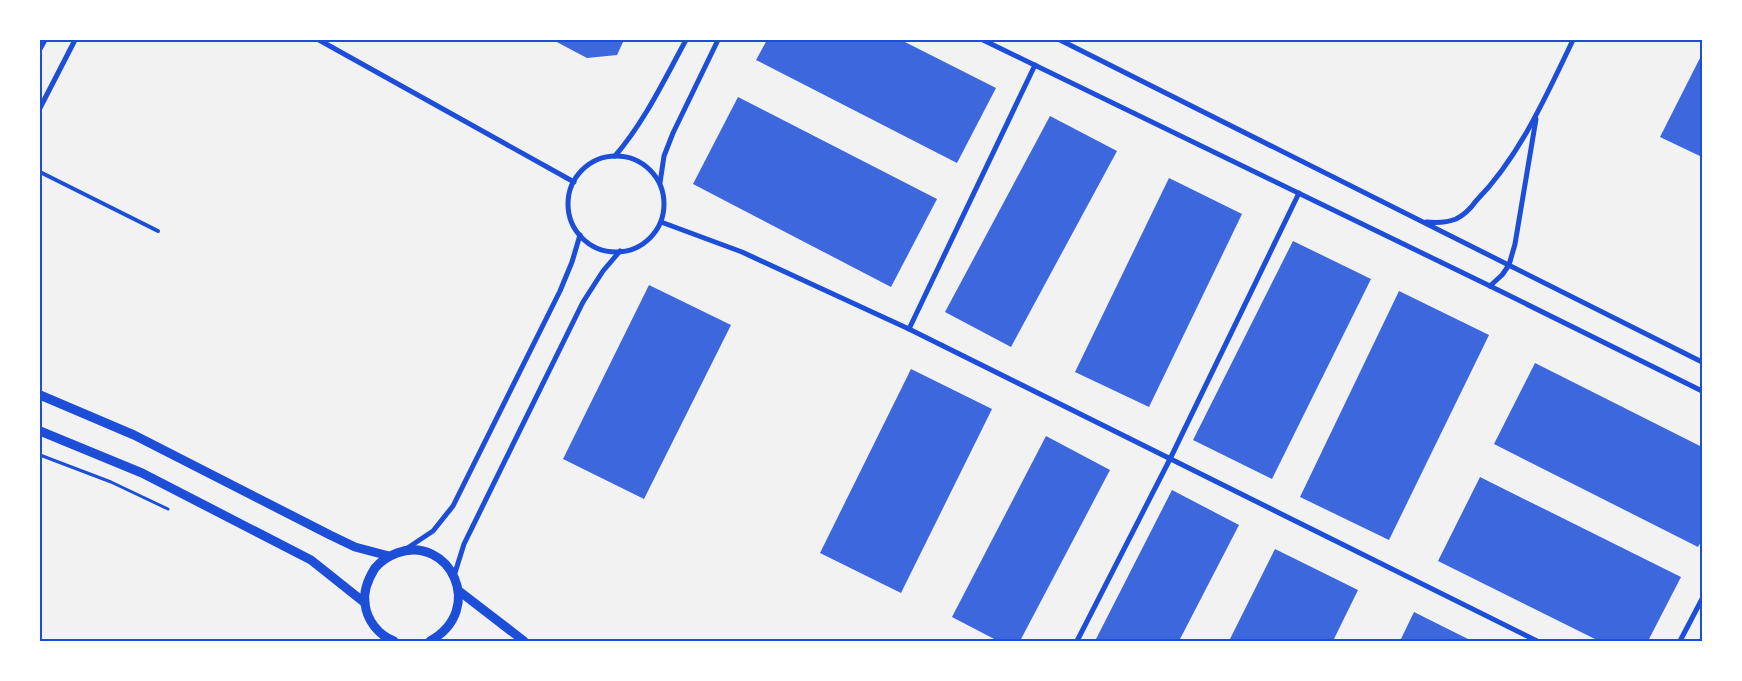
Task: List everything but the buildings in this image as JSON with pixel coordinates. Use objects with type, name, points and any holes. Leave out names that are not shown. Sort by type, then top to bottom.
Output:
[{"type":"street","points":[[40,49],[45,40]]},
{"type":"street","points":[[40,108],[75,40]]},
{"type":"street","points":[[319,40],[574,182]]},
{"type":"street","points":[[615,156],[646,115],[686,40]]},
{"type":"street","points":[[660,184],[664,156],[673,133],[718,40]]},
{"type":"street","points":[[983,40],[1702,391]]},
{"type":"street","points":[[1060,40],[1702,362]]},
{"type":"street","points":[[1421,221],[1445,222],[1457,218],[1469,209],[1487,190],[1505,167],[1537,113],[1573,40]]},
{"type":"street","points":[[909,329],[1036,66]]},
{"type":"street","points":[[1490,286],[1502,275],[1516,244],[1537,113]]},
{"type":"street","points":[[615,156],[629,157],[642,163],[652,172],[660,184],[664,197],[664,210],[654,234],[644,243],[633,249],[620,252],[605,250],[591,244],[580,235],[572,223],[569,209],[569,195],[574,182],[582,171],[591,163],[615,156]]},
{"type":"street","points":[[1077,641],[1170,459],[1299,193]]},
{"type":"street","points":[[660,222],[742,252],[909,329],[1537,641]]},
{"type":"street","points":[[394,641],[388,639],[377,630],[369,617],[365,603],[365,590],[370,576],[378,565],[389,556],[403,551],[433,531],[453,506],[560,291],[572,262],[580,235]]},
{"type":"street","points":[[454,576],[464,544],[583,302],[602,271],[620,252]]},
{"type":"street","points":[[40,395],[134,435],[354,547],[389,556]]},
{"type":"street","points":[[40,431],[142,473],[311,560],[365,603]]},
{"type":"street","points":[[403,551],[418,551],[433,555],[445,564],[454,576],[459,591],[456,615],[450,626],[441,635],[430,641]]},
{"type":"street","points":[[459,591],[524,641]]},
{"type":"street","points":[[1680,641],[1702,599]]},
{"type":"lane","points":[[40,172],[158,230]]}]
